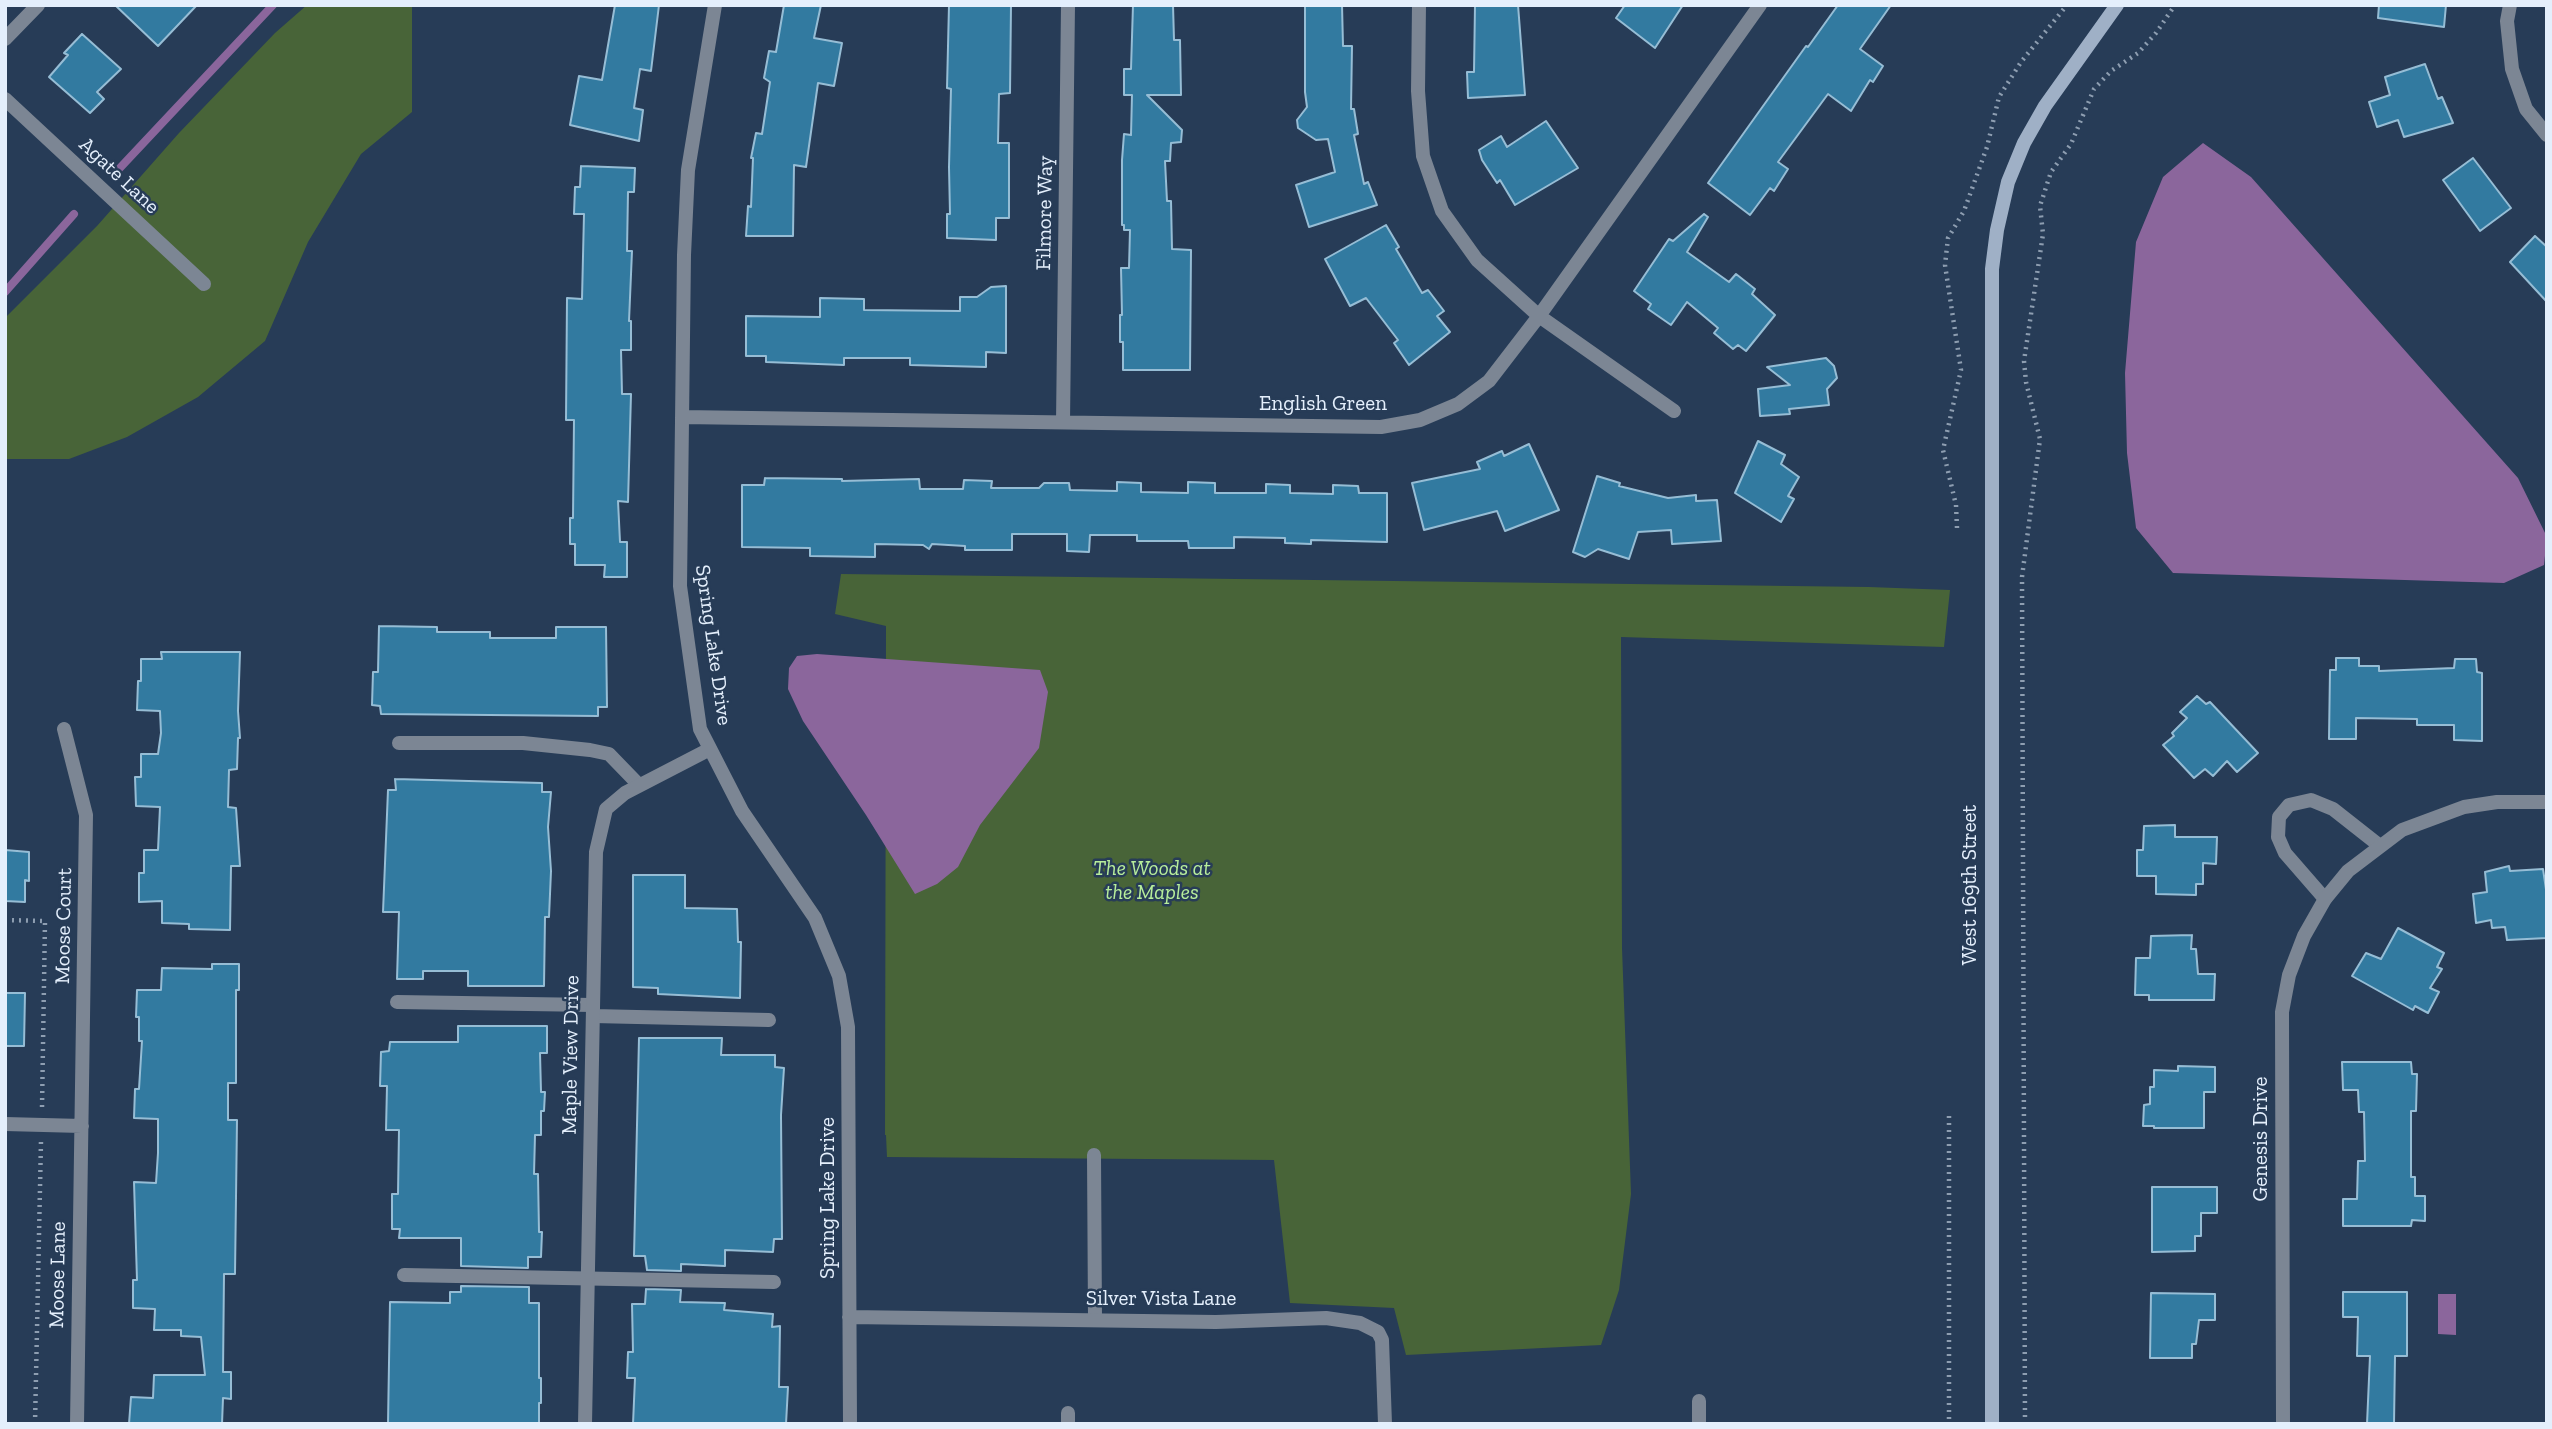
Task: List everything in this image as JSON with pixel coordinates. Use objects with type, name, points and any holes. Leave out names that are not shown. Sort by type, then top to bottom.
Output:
[{"type":"street","points":[[5,39],[38,5]]},
{"type":"street","name":"Spring Lake Drive","points":[[715,5],[688,170],[684,255],[680,586],[700,729],[742,811],[815,918],[839,976],[848,1027],[850,1424]]},
{"type":"street","name":"Filmore Way","points":[[1063,422],[1068,5]]},
{"type":"street","points":[[1419,5],[1418,91],[1423,156],[1442,211],[1477,260],[1539,316],[1674,411]]},
{"type":"street","name":"English Green","points":[[682,417],[1381,427],[1420,420],[1458,404],[1489,382],[1760,5]]},
{"type":"street","name":"West 169th Street","points":[[1992,1424],[1992,269],[1997,230],[2008,182],[2024,143],[2045,106],[2116,5]]},
{"type":"street","points":[[2510,5],[2507,21],[2512,69],[2526,109],[2547,135]]},
{"type":"street","name":"Agate Lane","points":[[5,99],[204,284]]},
{"type":"street","name":"Moose Court","points":[[64,729],[86,815],[82,1126]]},
{"type":"street","points":[[399,743],[523,743],[590,750],[609,754],[639,785]]},
{"type":"street","name":"Maple View Drive","points":[[585,1424],[596,852],[606,809],[625,793],[710,749]]},
{"type":"street","points":[[2325,899],[2285,853],[2278,837],[2279,817],[2289,805],[2311,800],[2333,808],[2380,846]]},
{"type":"street","name":"Genesis Drive","points":[[2283,1424],[2281,1012],[2289,975],[2304,936],[2325,899],[2348,871],[2402,830],[2464,807],[2497,802],[2547,803]]},
{"type":"street","points":[[397,1002],[769,1020]]},
{"type":"street","points":[[5,1124],[82,1126]]},
{"type":"street","name":"Moose Lane","points":[[77,1424],[82,1126]]},
{"type":"street","points":[[1094,1155],[1095,1320]]},
{"type":"street","points":[[404,1275],[774,1282]]},
{"type":"street","name":"Silver Vista Lane","points":[[849,1317],[1216,1322],[1326,1318],[1360,1323],[1378,1332],[1382,1340],[1385,1424]]},
{"type":"street","points":[[1699,1402],[1699,1424]]},
{"type":"path","points":[[2025,1424],[2022,577],[2040,439],[2026,382],[2024,361],[2043,234],[2040,206],[2051,172],[2071,144],[2094,89],[2111,71],[2138,53],[2175,5]]},
{"type":"path","points":[[5,920],[45,921],[35,1424]]},
{"type":"path","points":[[1949,1116],[1949,1424]]},
{"type":"green space","points":[[307,5],[412,5],[412,112],[361,154],[308,242],[265,341],[198,397],[127,437],[69,459],[5,459],[5,318],[97,226],[179,133],[275,33]]},
{"type":"green space","name":"The Woods at the Maples","points":[[841,574],[1950,590],[1944,647],[1621,637],[1622,948],[1631,1194],[1619,1290],[1601,1345],[1406,1355],[1394,1308],[1290,1303],[1274,1160],[887,1157],[886,626],[835,614]]},
{"type":"shaded area","points":[[2203,143],[2251,177],[2518,478],[2547,537],[2544,565],[2504,583],[2173,573],[2136,528],[2127,453],[2125,373],[2136,242],[2163,177]]},
{"type":"shaded area","points":[[817,654],[1040,670],[1048,692],[1039,748],[980,825],[958,867],[937,884],[915,894],[803,721],[788,689],[789,668],[797,656]]},
{"type":"shaded area","points":[[2438,1294],[2456,1294],[2456,1335],[2438,1334]]},
{"type":"building","points":[[115,5],[197,5],[158,46]]},
{"type":"building","points":[[615,5],[659,5],[651,71],[640,69],[634,108],[643,110],[639,141],[570,125],[579,76],[602,80]]},
{"type":"building","points":[[784,5],[821,5],[814,38],[842,43],[834,86],[818,83],[806,167],[794,165],[793,236],[746,236],[748,206],[751,207],[751,158],[756,133],[762,134],[770,82],[764,78],[769,51],[776,52]]},
{"type":"building","points":[[949,5],[1011,5],[1010,93],[999,94],[998,143],[1009,143],[1009,218],[996,218],[996,240],[947,238],[947,214],[950,214],[951,89],[947,88]]},
{"type":"building","points":[[1133,5],[1173,5],[1174,40],[1180,40],[1181,95],[1147,95],[1182,130],[1181,142],[1171,143],[1170,161],[1165,161],[1167,201],[1171,201],[1172,249],[1191,250],[1190,370],[1123,370],[1123,342],[1120,342],[1121,268],[1129,268],[1130,230],[1124,230],[1122,225],[1122,160],[1124,134],[1131,135],[1132,95],[1124,95],[1124,69],[1131,69]]},
{"type":"building","points":[[1305,5],[1342,5],[1343,46],[1352,46],[1351,109],[1354,109],[1358,134],[1354,135],[1364,184],[1368,182],[1377,205],[1309,227],[1296,185],[1335,172],[1328,139],[1316,140],[1298,128],[1297,120],[1307,107]]},
{"type":"building","points":[[1475,5],[1518,5],[1525,95],[1468,98],[1467,72],[1474,72]]},
{"type":"building","points":[[1625,5],[1683,5],[1655,48],[1616,18]]},
{"type":"building","points":[[1838,5],[1891,5],[1860,49],[1883,66],[1873,82],[1870,80],[1851,111],[1828,94],[1778,162],[1788,169],[1774,191],[1770,188],[1750,215],[1708,183]]},
{"type":"building","points":[[2379,5],[2446,5],[2444,27],[2378,18]]},
{"type":"building","points":[[82,34],[121,69],[97,92],[104,99],[90,113],[49,77],[68,55],[64,53]]},
{"type":"building","points":[[2425,64],[2438,99],[2442,97],[2453,123],[2404,137],[2398,120],[2377,127],[2369,102],[2390,95],[2385,77]]},
{"type":"building","points":[[1546,121],[1578,168],[1515,205],[1500,180],[1497,183],[1482,160],[1479,150],[1501,136],[1507,147]]},
{"type":"building","points":[[2473,158],[2511,208],[2480,231],[2443,180]]},
{"type":"building","points":[[581,166],[635,168],[634,192],[628,192],[627,251],[632,251],[629,321],[631,350],[621,350],[622,394],[631,394],[628,502],[618,501],[620,542],[627,542],[627,577],[604,577],[605,565],[575,565],[575,544],[570,544],[570,518],[573,518],[574,420],[566,420],[567,298],[582,299],[584,214],[574,214],[575,187],[580,187]]},
{"type":"building","points":[[1704,214],[1708,217],[1687,252],[1729,282],[1736,274],[1755,289],[1752,294],[1775,315],[1746,351],[1738,345],[1733,349],[1714,333],[1718,328],[1687,302],[1671,325],[1648,309],[1651,304],[1634,291],[1669,239],[1673,241]]},
{"type":"building","points":[[1386,225],[1399,247],[1396,249],[1422,293],[1428,290],[1444,311],[1437,316],[1450,332],[1409,365],[1394,343],[1398,340],[1366,298],[1350,306],[1325,259]]},
{"type":"building","points":[[2535,236],[2547,247],[2547,302],[2510,262]]},
{"type":"building","points":[[1006,286],[1006,353],[986,352],[986,367],[910,365],[910,358],[844,358],[844,365],[766,362],[766,356],[746,356],[746,316],[820,317],[820,298],[864,299],[864,310],[960,311],[960,297],[977,297],[991,287]]},
{"type":"building","points":[[1826,358],[1834,366],[1837,378],[1827,389],[1829,405],[1789,409],[1790,414],[1760,416],[1758,389],[1790,385],[1767,367]]},
{"type":"building","points":[[1758,441],[1785,455],[1781,464],[1799,477],[1788,496],[1794,499],[1781,522],[1735,493]]},
{"type":"building","points":[[1529,444],[1559,510],[1505,531],[1497,511],[1424,530],[1412,483],[1480,469],[1477,462],[1502,451],[1504,456]]},
{"type":"building","points":[[1597,476],[1620,483],[1619,486],[1668,498],[1696,495],[1696,501],[1717,500],[1721,541],[1672,544],[1671,530],[1638,532],[1629,559],[1598,549],[1585,557],[1573,552]]},
{"type":"building","points":[[765,478],[842,481],[919,479],[920,489],[963,489],[964,480],[992,481],[991,488],[1039,488],[1044,483],[1069,483],[1070,490],[1117,491],[1117,482],[1141,483],[1141,492],[1188,493],[1188,482],[1215,483],[1215,493],[1266,493],[1266,484],[1290,485],[1290,493],[1333,494],[1333,485],[1358,486],[1359,493],[1387,493],[1387,542],[1311,540],[1311,544],[1285,543],[1285,538],[1234,537],[1234,548],[1189,548],[1188,541],[1137,541],[1137,535],[1090,535],[1089,552],[1067,551],[1067,534],[1012,534],[1012,550],[965,550],[965,546],[932,544],[929,549],[923,545],[875,544],[875,557],[810,556],[810,548],[742,547],[742,485],[764,485]]},
{"type":"building","points":[[379,626],[437,627],[437,632],[490,632],[490,638],[556,638],[556,627],[606,627],[607,707],[598,707],[598,716],[381,714],[380,706],[372,705],[373,672],[378,672]]},
{"type":"building","points":[[161,652],[240,652],[240,738],[237,769],[229,770],[228,807],[236,808],[240,866],[231,866],[230,930],[189,929],[189,924],[162,923],[162,901],[139,902],[139,873],[144,873],[144,850],[158,850],[160,807],[136,806],[135,777],[141,777],[141,754],[158,754],[161,733],[160,711],[137,710],[138,681],[141,681],[141,659],[162,659]]},
{"type":"building","points":[[2336,658],[2359,658],[2359,666],[2379,666],[2379,671],[2454,668],[2455,659],[2476,659],[2477,672],[2482,673],[2482,741],[2454,740],[2454,725],[2417,725],[2417,719],[2356,718],[2356,739],[2329,739],[2330,670],[2336,670]]},
{"type":"building","points":[[2197,696],[2206,704],[2210,702],[2258,753],[2237,772],[2227,761],[2213,776],[2205,769],[2194,778],[2163,745],[2174,736],[2172,733],[2187,718],[2180,712]]},
{"type":"building","points":[[395,779],[542,783],[542,792],[551,792],[548,827],[551,871],[549,917],[545,917],[544,986],[468,986],[468,971],[423,971],[423,979],[397,979],[399,912],[383,912],[388,790],[396,790]]},
{"type":"building","points":[[2175,825],[2175,837],[2217,837],[2216,864],[2203,863],[2203,884],[2196,884],[2196,895],[2156,894],[2156,876],[2137,876],[2137,850],[2143,850],[2144,826]]},
{"type":"building","points":[[5,850],[29,852],[29,881],[25,880],[25,902],[5,901]]},
{"type":"building","points":[[2509,866],[2510,871],[2543,869],[2547,896],[2547,938],[2507,940],[2505,927],[2492,928],[2491,920],[2476,923],[2473,894],[2487,892],[2485,872]]},
{"type":"building","points":[[633,875],[685,875],[685,908],[737,909],[738,942],[741,942],[740,998],[658,994],[658,988],[633,987]]},
{"type":"building","points":[[2398,928],[2444,953],[2437,967],[2442,969],[2430,988],[2439,992],[2428,1013],[2415,1006],[2413,1010],[2352,976],[2366,953],[2381,959]]},
{"type":"building","points":[[2192,935],[2191,949],[2196,949],[2198,974],[2215,974],[2214,1000],[2149,1000],[2149,995],[2135,995],[2136,958],[2150,958],[2151,936]]},
{"type":"building","points":[[212,964],[239,964],[239,990],[236,990],[236,1083],[228,1083],[228,1120],[237,1120],[235,1274],[224,1274],[223,1372],[231,1372],[231,1399],[223,1398],[222,1424],[129,1424],[131,1397],[153,1398],[154,1375],[205,1375],[201,1337],[181,1336],[181,1330],[154,1330],[155,1309],[133,1308],[133,1280],[137,1280],[134,1182],[156,1183],[158,1153],[158,1119],[134,1118],[142,1041],[139,1041],[139,1017],[136,1017],[137,990],[161,990],[162,968],[212,969]]},
{"type":"building","points":[[5,993],[25,993],[24,1046],[5,1046]]},
{"type":"building","points":[[458,1026],[547,1026],[547,1053],[540,1053],[541,1092],[545,1092],[544,1111],[541,1111],[541,1135],[535,1135],[534,1174],[538,1174],[541,1257],[528,1257],[528,1268],[461,1266],[461,1238],[399,1238],[400,1229],[392,1229],[392,1194],[398,1194],[399,1130],[386,1130],[387,1086],[380,1086],[381,1052],[389,1051],[390,1042],[458,1042]]},
{"type":"building","points":[[639,1038],[722,1038],[721,1055],[775,1055],[775,1067],[784,1068],[781,1115],[782,1239],[774,1239],[773,1252],[725,1250],[725,1266],[681,1264],[681,1271],[647,1270],[645,1256],[634,1256]]},
{"type":"building","points":[[2342,1062],[2411,1062],[2412,1074],[2417,1074],[2416,1111],[2411,1111],[2411,1177],[2415,1177],[2415,1196],[2425,1196],[2425,1221],[2412,1220],[2411,1226],[2343,1226],[2343,1199],[2357,1199],[2358,1161],[2365,1161],[2364,1112],[2359,1112],[2358,1090],[2343,1090]]},
{"type":"building","points":[[2178,1066],[2215,1067],[2215,1092],[2204,1092],[2204,1128],[2143,1126],[2144,1105],[2150,1104],[2150,1087],[2154,1087],[2154,1070],[2178,1071]]},
{"type":"building","points":[[2152,1187],[2217,1187],[2217,1213],[2201,1213],[2201,1236],[2195,1236],[2195,1251],[2152,1252]]},
{"type":"building","points":[[461,1286],[529,1287],[529,1303],[539,1303],[539,1424],[388,1424],[390,1302],[450,1303],[450,1292],[461,1292]]},
{"type":"building","points":[[646,1289],[681,1290],[680,1302],[725,1303],[724,1310],[773,1314],[772,1327],[780,1326],[779,1387],[788,1387],[786,1424],[633,1424],[635,1378],[627,1378],[628,1352],[633,1352],[632,1304],[645,1304]]},
{"type":"building","points":[[2343,1292],[2407,1292],[2407,1356],[2395,1356],[2394,1424],[2367,1424],[2370,1356],[2357,1356],[2358,1317],[2343,1317]]},
{"type":"building","points":[[2151,1293],[2215,1294],[2215,1320],[2199,1320],[2196,1344],[2192,1344],[2192,1358],[2150,1358]]},
{"type":"waterway","points":[[118,170],[273,5]]},
{"type":"waterway","points":[[5,292],[74,214]]}]
